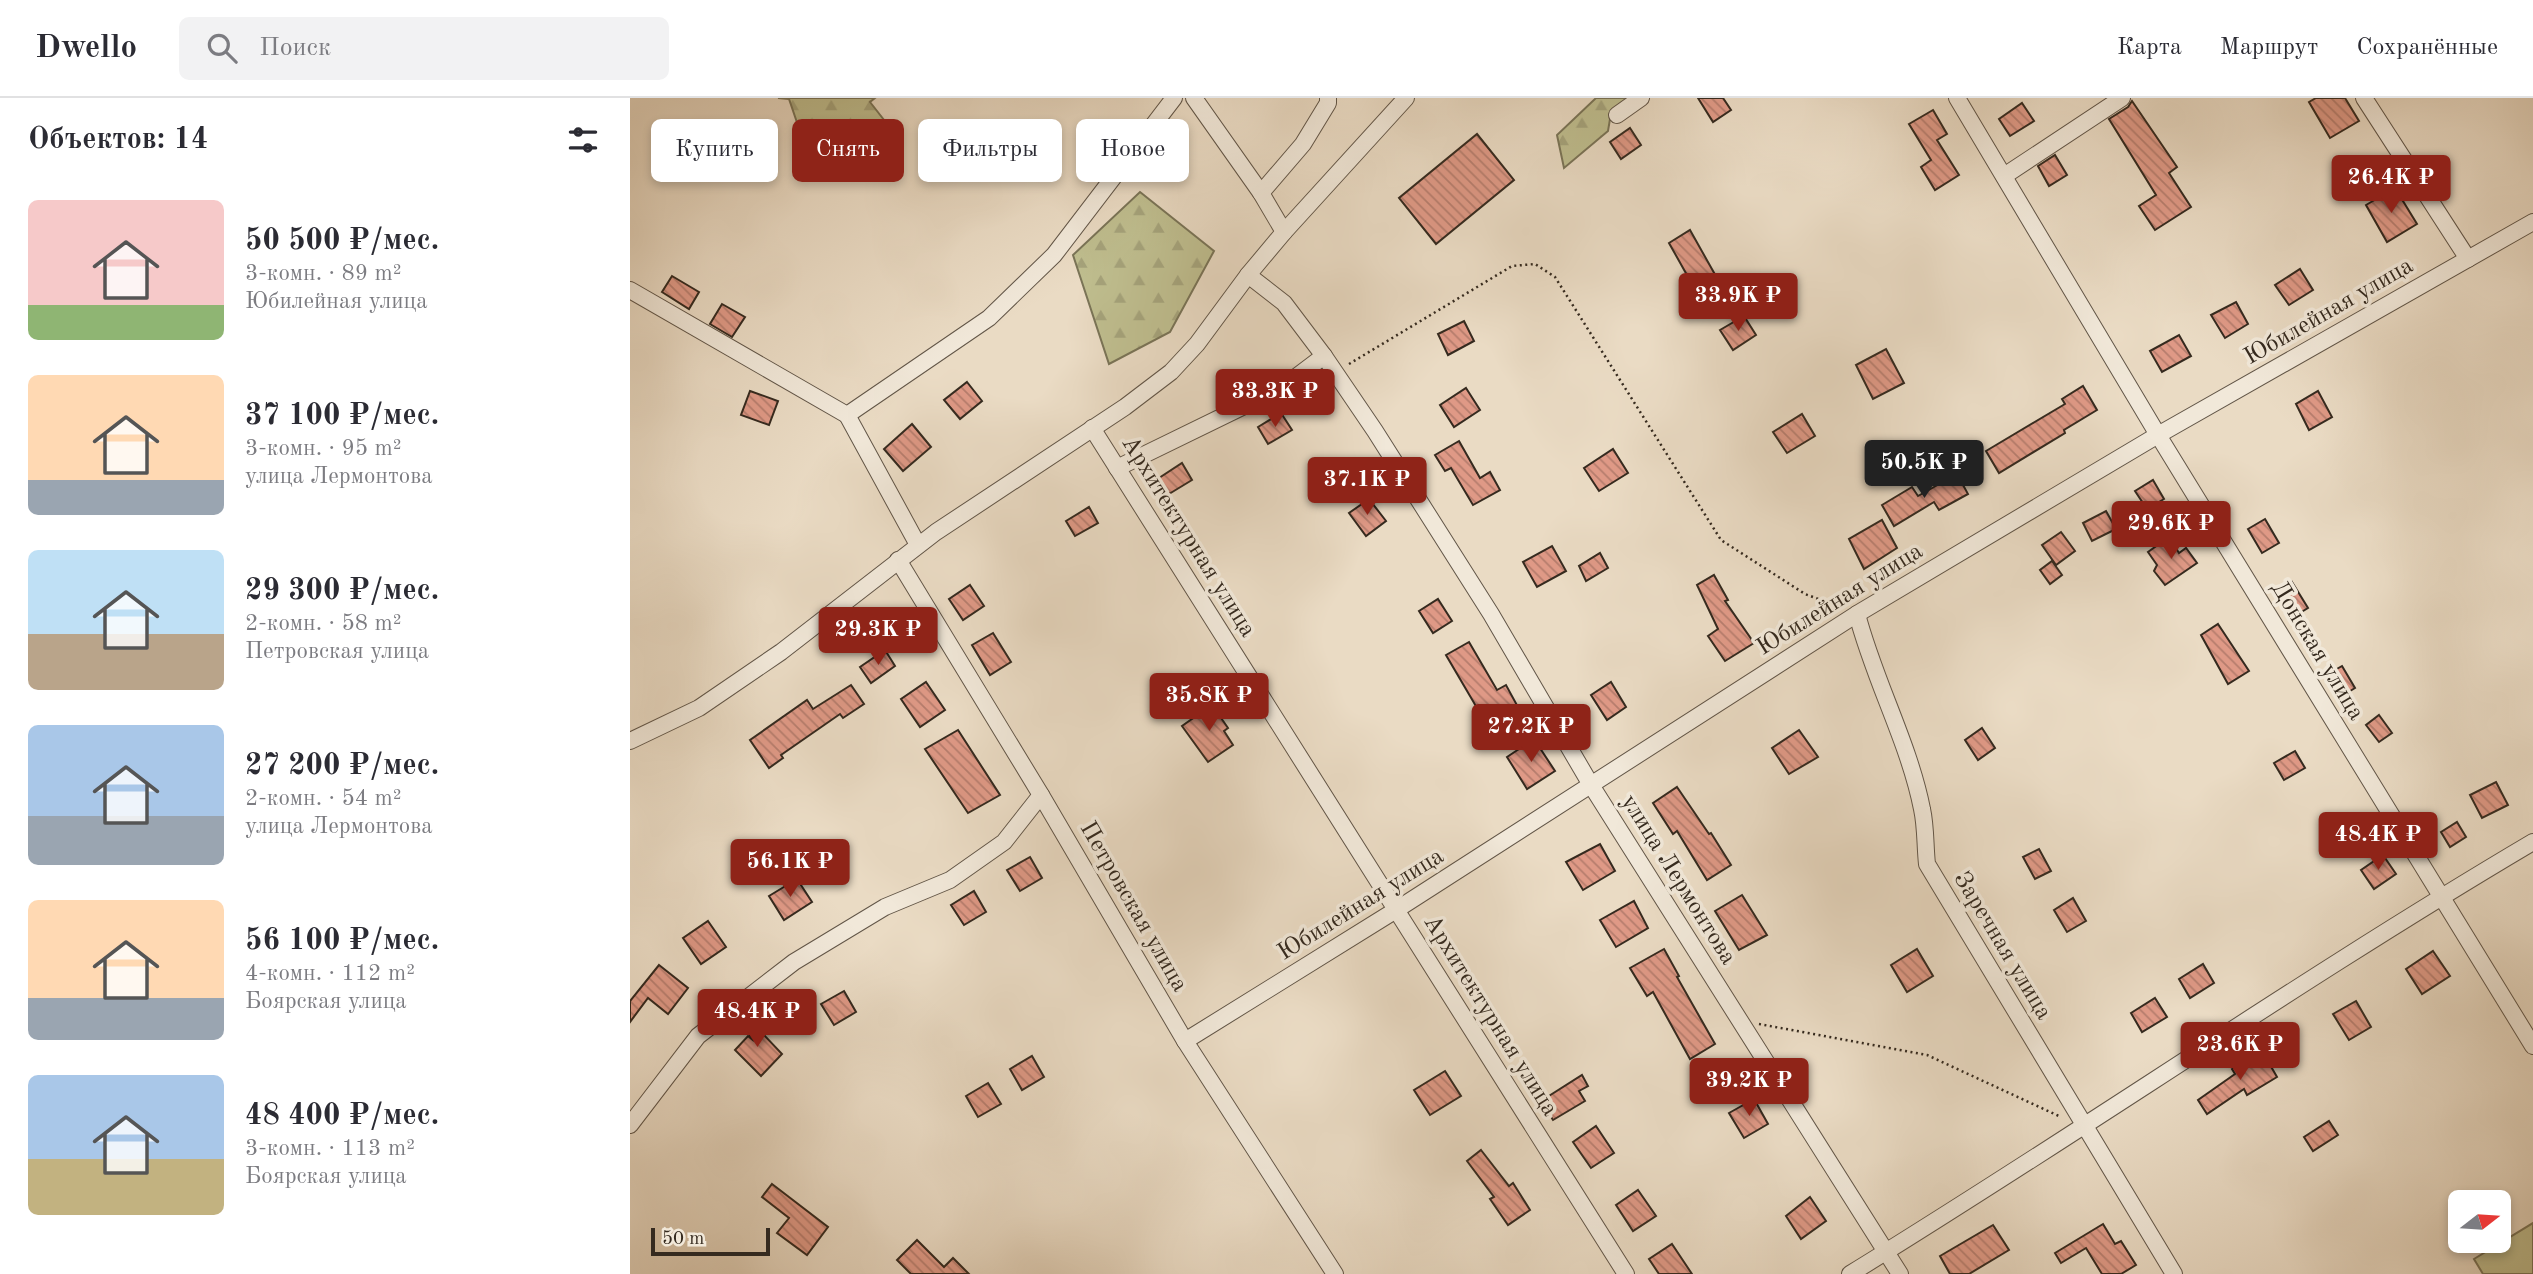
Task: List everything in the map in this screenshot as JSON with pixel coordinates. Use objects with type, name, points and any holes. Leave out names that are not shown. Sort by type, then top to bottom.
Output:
[{"type":"street","points":[[846,415],[989,317],[1054,256],[1174,98]]},
{"type":"street","points":[[1194,98],[1261,193],[1284,232]]},
{"type":"street","points":[[1261,193],[1303,144],[1328,103],[1328,98]]},
{"type":"street","points":[[630,741],[699,708],[781,652],[918,545],[1171,372],[1197,344],[1284,232],[1406,98]]},
{"type":"street","points":[[1617,115],[1641,98]]},
{"type":"street","name":"Донская улица","points":[[1957,98],[2158,435],[2533,1046]]},
{"type":"street","points":[[2004,176],[2122,98]]},
{"type":"street","points":[[2364,98],[2468,259]]},
{"type":"street","name":"Юбилейная улица","points":[[1185,1041],[1396,910],[1857,614],[2158,435],[2533,222]]},
{"type":"street","name":"улица Лермонтова","points":[[1248,275],[1284,303],[1375,431],[1491,614],[1591,785],[1900,1274]]},
{"type":"street","points":[[630,290],[846,415],[918,545]]},
{"type":"street","points":[[1117,468],[1283,387],[1324,356]]},
{"type":"street","name":"Архитектурная улица","points":[[1092,428],[1626,1274]]},
{"type":"street","name":"Петровская улица","points":[[898,560],[1041,795],[1185,1041],[1335,1274]]},
{"type":"street","name":"Заречная улица","points":[[1857,614],[1923,810],[1927,864],[2174,1274]]},
{"type":"street","points":[[630,1125],[698,1036],[794,962],[885,907],[950,880],[1004,842],[1041,795]]},
{"type":"street","points":[[1850,1274],[2084,1128],[2441,897],[2533,842]]},
{"type":"path","points":[[1335,373],[1512,266],[1535,264],[1555,277],[1721,540],[1805,594],[1857,614]]},
{"type":"path","points":[[1740,1020],[1927,1055],[2084,1128]]},
{"type":"green space","points":[[778,98],[875,98],[870,102],[883,119],[796,119],[789,99]]},
{"type":"green space","points":[[1596,98],[1632,98],[1611,113],[1608,131],[1564,168],[1557,135]]},
{"type":"green space","points":[[1140,192],[1214,251],[1170,332],[1109,364],[1073,255]]},
{"type":"green space","points":[[2533,1223],[2533,1274],[2483,1274],[2474,1259],[2484,1253],[2511,1253],[2511,1236]]},
{"type":"building","points":[[1698,98],[1723,98],[1731,110],[1713,122]]},
{"type":"building","points":[[2316,98],[2345,98],[2359,121],[2330,138],[2309,102]]},
{"type":"building","points":[[2132,101],[2177,167],[2169,173],[2191,207],[2155,230],[2139,206],[2156,195],[2109,119],[2128,107]]},
{"type":"building","points":[[2022,103],[2034,121],[2010,136],[1999,119]]},
{"type":"building","points":[[1933,110],[1947,134],[1937,140],[1959,175],[1935,190],[1921,167],[1931,160],[1909,124]]},
{"type":"building","points":[[1630,128],[1641,145],[1621,159],[1610,142]]},
{"type":"building","points":[[1477,134],[1514,180],[1436,244],[1399,198]]},
{"type":"building","points":[[2055,155],[2067,175],[2049,186],[2038,166]]},
{"type":"building","points":[[2395,188],[2417,224],[2387,242],[2366,205]]},
{"type":"building","points":[[1690,230],[1722,287],[1701,300],[1669,243]]},
{"type":"building","points":[[2300,269],[2313,290],[2289,305],[2275,285]]},
{"type":"building","points":[[672,276],[699,292],[689,309],[662,292]]},
{"type":"building","points":[[2236,302],[2248,324],[2225,338],[2211,315]]},
{"type":"building","points":[[722,304],[745,317],[732,337],[710,324]]},
{"type":"building","points":[[1744,316],[1756,335],[1733,350],[1720,330]]},
{"type":"building","points":[[1464,321],[1474,341],[1448,355],[1438,334]]},
{"type":"building","points":[[2179,335],[2191,356],[2162,372],[2150,351]]},
{"type":"building","points":[[1886,349],[1904,383],[1873,399],[1856,365]]},
{"type":"building","points":[[967,382],[982,401],[960,419],[944,400]]},
{"type":"building","points":[[2083,386],[2097,410],[1999,473],[1986,451],[2065,404],[2062,399]]},
{"type":"building","points":[[1466,388],[1480,410],[1454,427],[1440,405]]},
{"type":"building","points":[[750,391],[778,401],[769,425],[741,415]]},
{"type":"building","points":[[2318,391],[2332,417],[2309,430],[2296,404]]},
{"type":"building","points":[[1281,413],[1292,430],[1268,444],[1258,427]]},
{"type":"building","points":[[1802,414],[1815,436],[1787,453],[1773,432]]},
{"type":"building","points":[[912,424],[931,447],[903,471],[884,449]]},
{"type":"building","points":[[1459,441],[1480,478],[1490,472],[1500,490],[1473,505],[1451,468],[1445,471],[1435,455]]},
{"type":"building","points":[[1613,449],[1628,473],[1599,491],[1584,468]]},
{"type":"building","points":[[1182,463],[1192,480],[1169,494],[1159,478]]},
{"type":"building","points":[[1957,474],[1968,494],[1939,510],[1934,502],[1894,526],[1882,505],[1912,487],[1918,496]]},
{"type":"building","points":[[2153,480],[2164,499],[2147,509],[2135,491]]},
{"type":"building","points":[[1369,499],[1386,521],[1366,536],[1349,513]]},
{"type":"building","points":[[1089,507],[1098,523],[1075,536],[1066,521]]},
{"type":"building","points":[[2106,511],[2116,529],[2092,541],[2083,523]]},
{"type":"building","points":[[2265,519],[2279,543],[2262,553],[2248,529]]},
{"type":"building","points":[[1882,520],[1897,548],[1864,569],[1849,539]]},
{"type":"building","points":[[2061,532],[2075,551],[2056,565],[2042,545]]},
{"type":"building","points":[[2169,537],[2179,553],[2186,548],[2197,563],[2165,585],[2154,571],[2157,565],[2148,552]]},
{"type":"building","points":[[1552,546],[1566,571],[1537,587],[1523,562]]},
{"type":"building","points":[[1600,553],[1608,568],[1586,581],[1579,566]]},
{"type":"building","points":[[2052,561],[2062,575],[2050,584],[2040,570]]},
{"type":"building","points":[[1714,575],[1728,600],[1725,601],[1754,643],[1725,661],[1708,636],[1718,629],[1697,585]]},
{"type":"building","points":[[2292,582],[2308,608],[2293,617],[2278,591]]},
{"type":"building","points":[[970,585],[984,606],[963,620],[949,599]]},
{"type":"building","points":[[1438,599],[1452,621],[1433,633],[1419,611]]},
{"type":"building","points":[[2218,624],[2249,671],[2228,684],[2201,635]]},
{"type":"building","points":[[993,633],[1011,662],[990,675],[972,645]]},
{"type":"building","points":[[1469,642],[1497,690],[1506,685],[1525,720],[1494,737],[1446,655]]},
{"type":"building","points":[[885,650],[895,666],[871,683],[860,667]]},
{"type":"building","points":[[2342,666],[2355,688],[2342,696],[2328,674]]},
{"type":"building","points":[[926,682],[945,710],[920,727],[901,699]]},
{"type":"building","points":[[1611,682],[1626,707],[1607,720],[1591,695]]},
{"type":"building","points":[[851,685],[864,704],[843,718],[840,714],[781,755],[783,758],[769,768],[750,740],[807,700],[813,709]]},
{"type":"building","points":[[1212,705],[1228,728],[1224,731],[1233,745],[1208,762],[1182,726]]},
{"type":"building","points":[[2379,715],[2392,733],[2379,742],[2366,725]]},
{"type":"building","points":[[1982,728],[1995,748],[1978,760],[1965,740]]},
{"type":"building","points":[[958,730],[1000,795],[968,813],[925,749]]},
{"type":"building","points":[[1799,730],[1818,757],[1789,774],[1772,748]]},
{"type":"building","points":[[1534,739],[1555,771],[1527,789],[1507,757]]},
{"type":"building","points":[[2295,751],[2305,768],[2284,780],[2274,763]]},
{"type":"building","points":[[2496,782],[2508,805],[2482,818],[2470,795]]},
{"type":"building","points":[[1677,787],[1731,865],[1707,880],[1677,831],[1673,834],[1653,803]]},
{"type":"building","points":[[2457,822],[2466,837],[2450,847],[2441,832]]},
{"type":"building","points":[[1600,844],[1615,871],[1583,890],[1566,862]]},
{"type":"building","points":[[2039,849],[2051,871],[2035,879],[2023,857]]},
{"type":"building","points":[[2383,855],[2396,874],[2374,889],[2361,870]]},
{"type":"building","points":[[1030,857],[1042,878],[1020,891],[1007,870]]},
{"type":"building","points":[[797,879],[812,902],[784,920],[769,896]]},
{"type":"building","points":[[974,891],[986,912],[964,925],[951,905]]},
{"type":"building","points":[[1742,895],[1767,935],[1739,950],[1715,911]]},
{"type":"building","points":[[2073,898],[2086,921],[2067,932],[2054,910]]},
{"type":"building","points":[[1634,901],[1648,928],[1616,947],[1600,920]]},
{"type":"building","points":[[708,921],[726,947],[701,964],[683,938]]},
{"type":"building","points":[[1664,949],[1715,1044],[1690,1059],[1653,992],[1647,996],[1630,968]]},
{"type":"building","points":[[1917,949],[1933,976],[1907,992],[1891,965]]},
{"type":"building","points":[[2433,951],[2450,976],[2422,994],[2406,969]]},
{"type":"building","points":[[2203,964],[2214,983],[2190,998],[2179,979]]},
{"type":"building","points":[[659,965],[688,988],[668,1014],[648,998],[630,1022],[630,1001]]},
{"type":"building","points":[[844,991],[856,1012],[834,1025],[821,1004]]},
{"type":"building","points":[[2155,998],[2167,1017],[2142,1032],[2131,1013]]},
{"type":"building","points":[[2356,1001],[2371,1027],[2349,1040],[2333,1014]]},
{"type":"building","points":[[746,1016],[782,1054],[761,1076],[735,1050],[748,1036],[754,1041],[740,1021]]},
{"type":"building","points":[[2262,1051],[2277,1077],[2247,1095],[2244,1089],[2207,1114],[2198,1100],[2235,1074],[2232,1069]]},
{"type":"building","points":[[1032,1056],[1044,1077],[1022,1090],[1010,1069]]},
{"type":"building","points":[[1445,1071],[1461,1096],[1430,1115],[1414,1090]]},
{"type":"building","points":[[1582,1075],[1588,1086],[1579,1091],[1585,1101],[1553,1120],[1541,1101]]},
{"type":"building","points":[[988,1083],[1001,1104],[978,1117],[966,1096]]},
{"type":"building","points":[[1754,1099],[1768,1124],[1744,1138],[1729,1113]]},
{"type":"building","points":[[2329,1121],[2338,1135],[2313,1151],[2304,1137]]},
{"type":"building","points":[[1596,1126],[1614,1153],[1591,1168],[1573,1142]]},
{"type":"building","points":[[1481,1150],[1509,1186],[1513,1183],[1530,1210],[1508,1225],[1490,1199],[1494,1197],[1467,1161]]},
{"type":"building","points":[[772,1184],[828,1227],[807,1255],[777,1233],[789,1218],[762,1197]]},
{"type":"building","points":[[1638,1190],[1656,1216],[1633,1231],[1616,1205]]},
{"type":"building","points":[[1810,1197],[1826,1221],[1801,1239],[1786,1216]]},
{"type":"building","points":[[2103,1224],[2115,1244],[2121,1241],[2136,1265],[2121,1274],[2102,1274],[2086,1248],[2061,1263],[2055,1253]]},
{"type":"building","points":[[1993,1225],[2009,1250],[1969,1274],[1950,1274],[1940,1256]]},
{"type":"building","points":[[917,1240],[944,1267],[953,1258],[969,1274],[911,1274],[897,1260]]},
{"type":"building","points":[[1672,1244],[1692,1274],[1659,1274],[1649,1259]]}]
